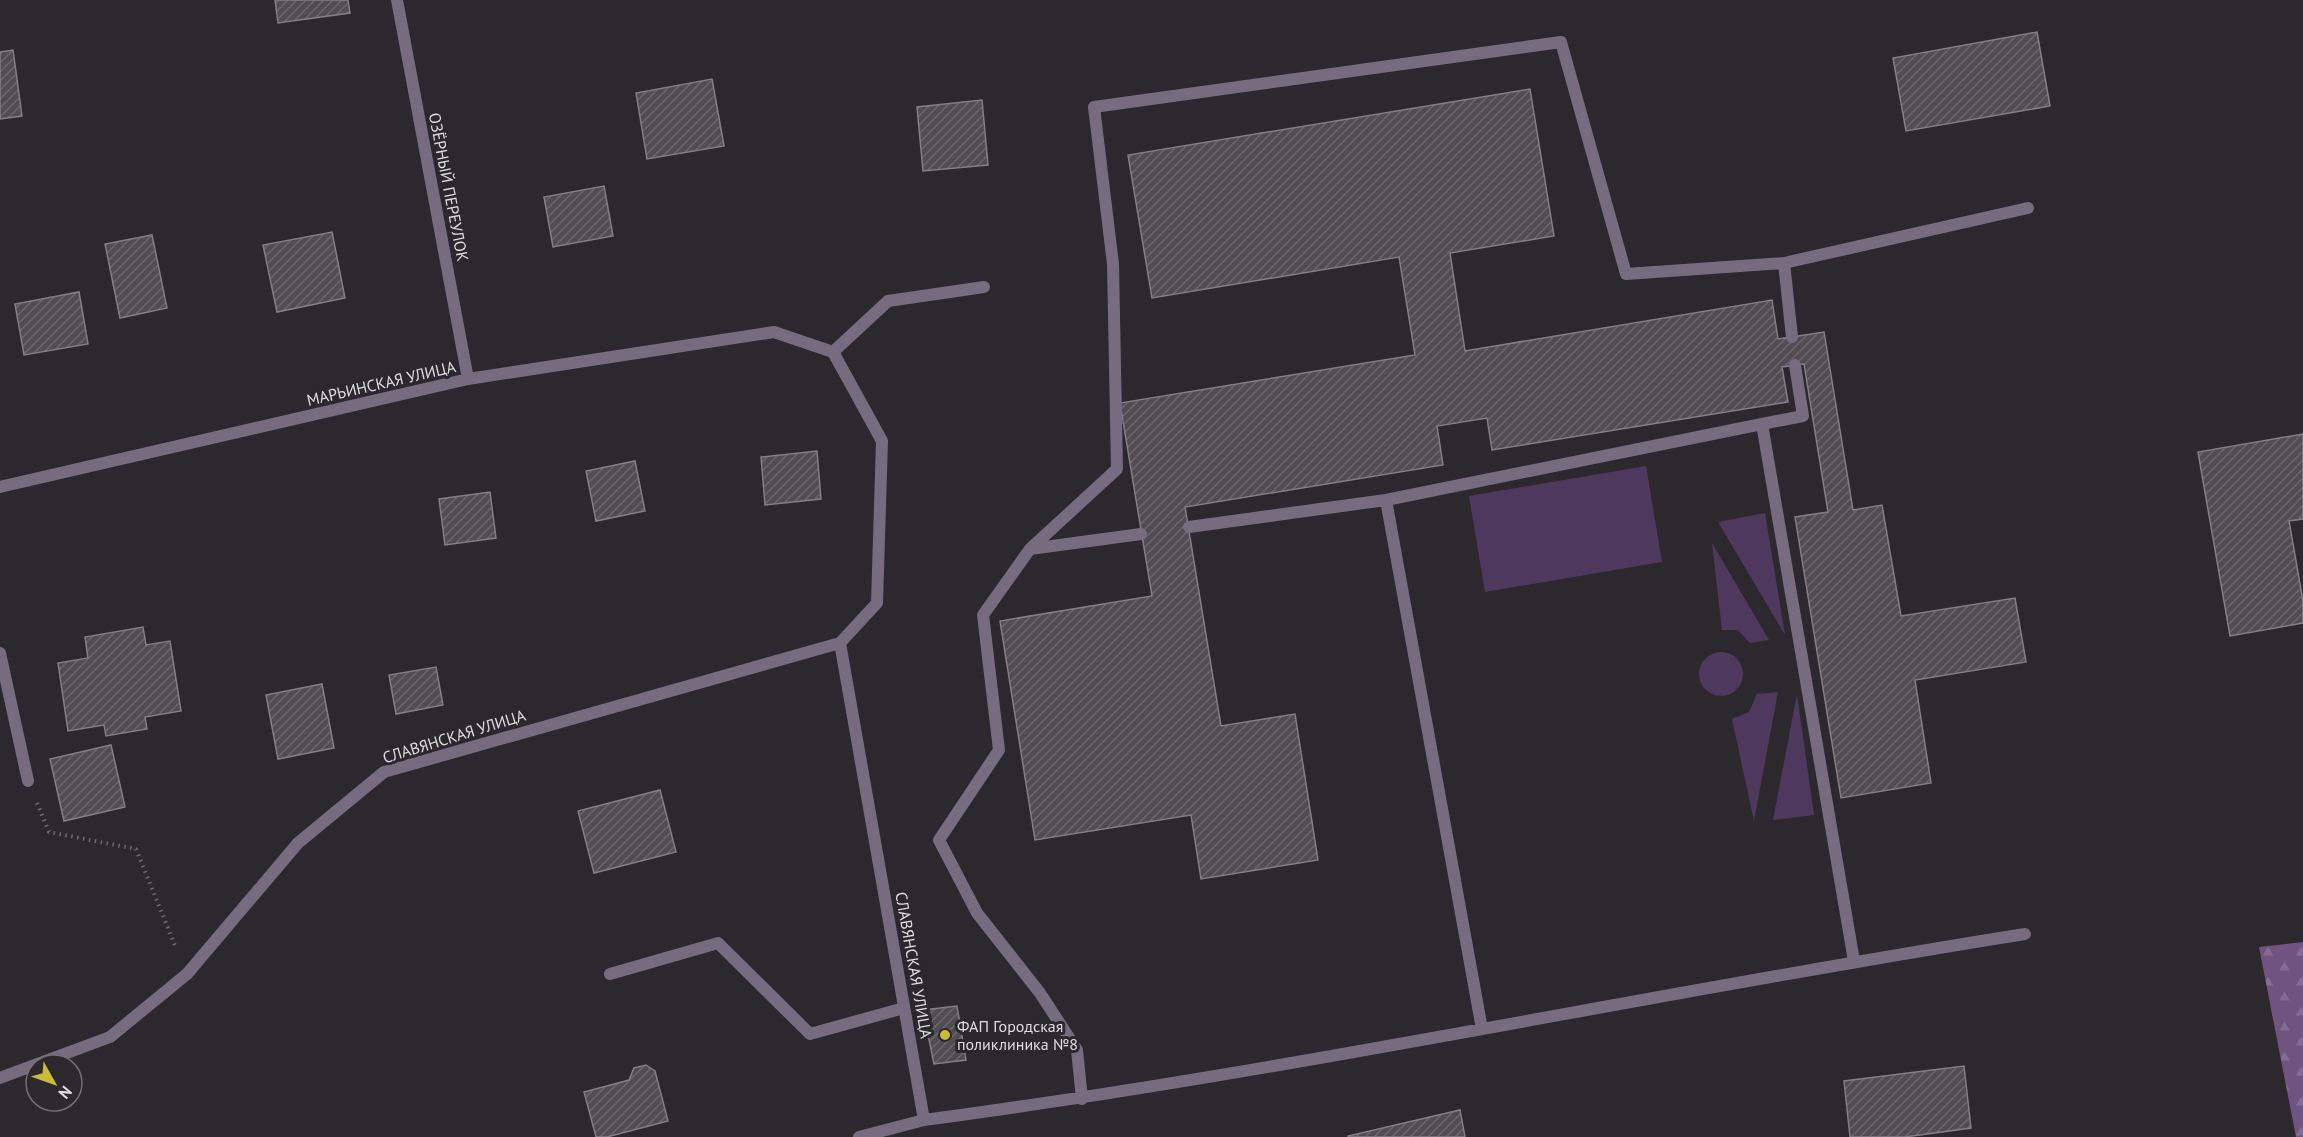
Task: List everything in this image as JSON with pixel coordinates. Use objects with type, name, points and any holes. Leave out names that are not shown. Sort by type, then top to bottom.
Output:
[{"type":"street","name":"ОЗЁРНЫЙ ПЕРЕУЛОК","points":[[397,0],[468,380]]},
{"type":"street","points":[[1082,1099],[1077,1050],[1040,993],[977,913],[939,840],[999,750],[983,615],[1030,549],[1117,469],[1113,264],[1094,107],[1561,42],[1626,274],[1784,263],[2028,208]]},
{"type":"street","points":[[1784,263],[1792,337]]},
{"type":"street","points":[[840,643],[877,603],[882,441],[833,352],[888,301],[984,287]]},
{"type":"street","name":"МАРЬИНСКАЯ УЛИЦА","points":[[0,487],[468,380],[774,332],[833,352]]},
{"type":"street","points":[[1189,527],[1386,500],[1803,416],[1795,365]]},
{"type":"street","points":[[1762,424],[1854,961]]},
{"type":"street","points":[[1386,500],[1482,1029]]},
{"type":"street","points":[[1030,549],[1141,534]]},
{"type":"street","name":"СЛАВЯНСКАЯ УЛИЦА","points":[[0,1078],[110,1037],[187,974],[298,843],[384,772],[840,643],[924,1120]]},
{"type":"street","points":[[0,653],[28,781]]},
{"type":"street","points":[[859,1137],[924,1120],[1082,1099],[1854,961],[2025,934]]},
{"type":"street","points":[[610,974],[718,943],[810,1034],[904,1008]]},
{"type":"path","points":[[28,781],[50,832],[136,849],[187,974]]},
{"type":"shaded area","points":[[1646,466],[1662,562],[1485,592],[1469,496]]},
{"type":"shaded area","points":[[1765,513],[1785,635],[1718,522]]},
{"type":"shaded area","points":[[1712,543],[1769,640],[1750,643],[1738,630],[1722,630]]},
{"type":"shaded area","points":[[1721,652],[1737,658],[1743,674],[1737,690],[1721,696],[1705,690],[1699,674],[1705,658]]},
{"type":"shaded area","points":[[1778,692],[1754,821],[1732,719],[1749,712],[1757,694]]},
{"type":"shaded area","points":[[1797,694],[1814,815],[1773,820]]},
{"type":"green space","points":[[2303,942],[2303,1137],[2296,1137],[2259,947]]},
{"type":"building","points":[[275,0],[348,0],[350,13],[278,23]]},
{"type":"building","points":[[2037,32],[2050,106],[1906,131],[1893,58]]},
{"type":"building","points":[[13,50],[22,116],[0,119],[0,52]]},
{"type":"building","points":[[712,79],[724,146],[647,159],[636,93]]},
{"type":"building","points":[[1530,89],[1554,236],[1450,253],[1465,351],[1772,300],[1778,339],[1824,332],[1853,510],[1882,505],[1901,616],[2015,598],[2026,662],[1915,680],[1931,783],[1841,798],[1795,517],[1828,512],[1804,364],[1782,367],[1788,402],[1492,450],[1487,418],[1437,426],[1443,465],[1185,507],[1221,726],[1295,714],[1318,860],[1201,879],[1191,815],[1035,840],[1000,621],[1152,596],[1120,403],[1415,355],[1399,257],[1152,298],[1128,155]]},
{"type":"building","points":[[982,100],[988,165],[923,171],[917,107]]},
{"type":"building","points":[[604,186],[613,236],[553,247],[544,197]]},
{"type":"building","points":[[332,232],[345,298],[277,312],[263,245]]},
{"type":"building","points":[[152,235],[167,308],[120,318],[105,244]]},
{"type":"building","points":[[79,292],[88,344],[24,355],[15,304]]},
{"type":"building","points":[[2303,434],[2303,519],[2289,521],[2303,601],[2303,623],[2230,636],[2198,452]]},
{"type":"building","points":[[817,451],[821,499],[765,505],[761,457]]},
{"type":"building","points":[[635,461],[645,511],[596,521],[586,471]]},
{"type":"building","points":[[490,492],[496,538],[445,545],[439,499]]},
{"type":"building","points":[[143,627],[146,645],[170,641],[181,711],[145,717],[147,729],[106,736],[104,725],[68,731],[58,663],[88,658],[85,637]]},
{"type":"building","points":[[436,667],[443,705],[396,714],[389,675]]},
{"type":"building","points":[[322,684],[334,748],[278,759],[266,695]]},
{"type":"building","points":[[111,745],[125,807],[64,821],[50,759]]},
{"type":"building","points":[[660,790],[676,852],[594,873],[578,811]]},
{"type":"building","name":"ФАП Городская поликлиника №8","points":[[957,1006],[966,1060],[934,1064],[923,1010]]},
{"type":"building","points":[[646,1065],[655,1071],[668,1121],[607,1137],[596,1137],[584,1092],[629,1080],[634,1068]]},
{"type":"building","points":[[1964,1066],[1971,1128],[1905,1137],[1850,1137],[1844,1081]]},
{"type":"building","points":[[1460,1110],[1465,1137],[1348,1137],[1348,1136]]},
{"type":"place","name":"ФАП Городская поликлиника №8","points":[[945,1035]]}]
